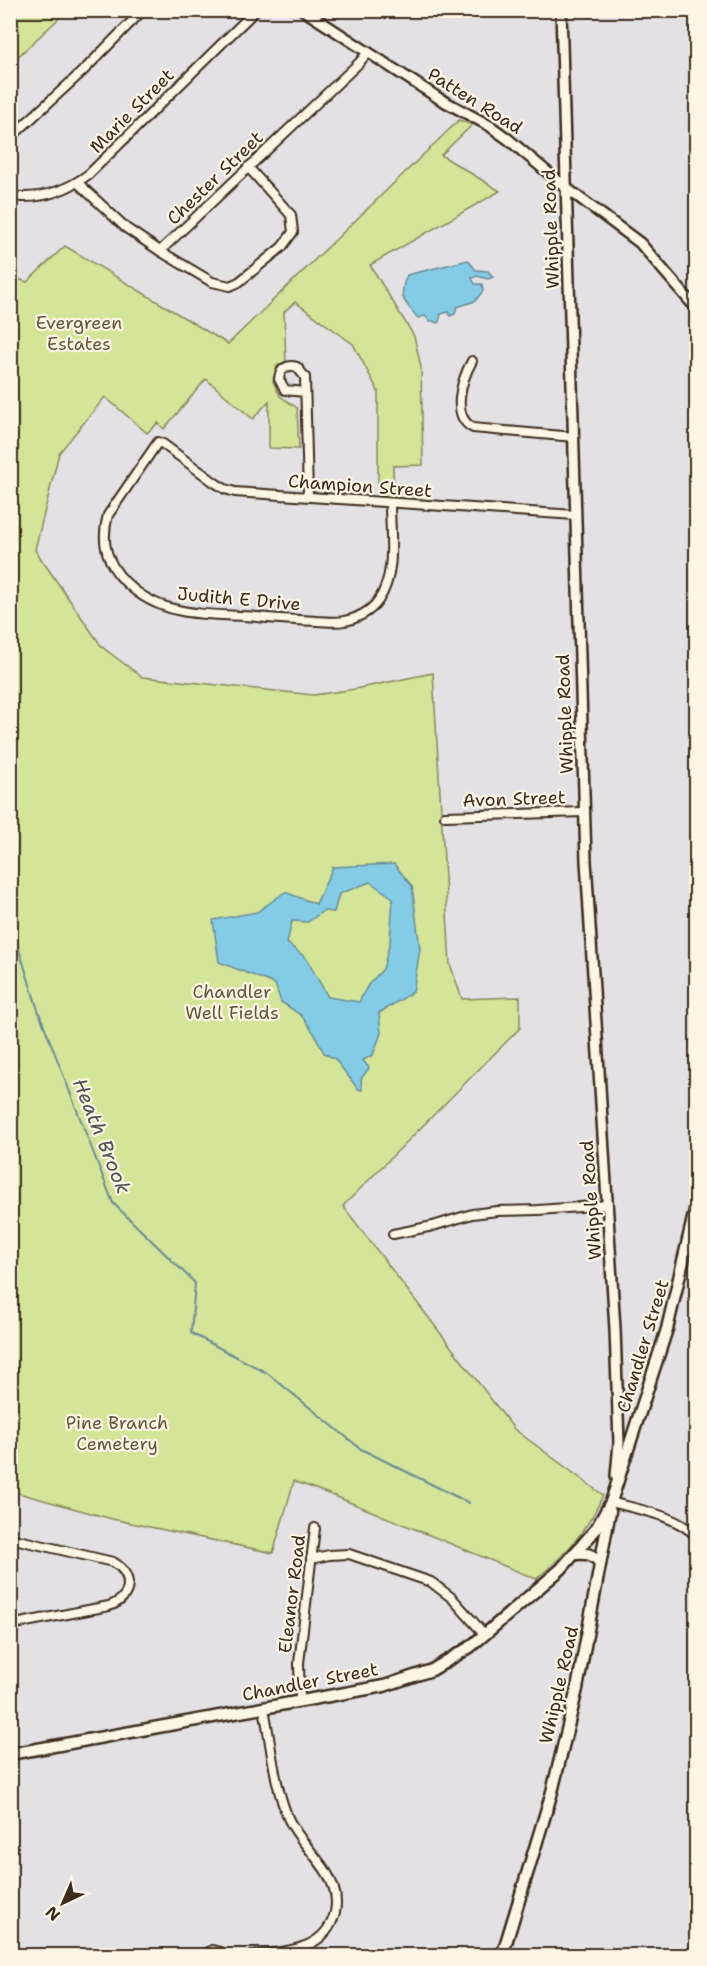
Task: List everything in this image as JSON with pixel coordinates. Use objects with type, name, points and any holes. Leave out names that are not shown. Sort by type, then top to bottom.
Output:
[{"type":"main road","name":"Chandler Street","points":[[10,1754],[384,1686],[409,1679],[447,1662],[485,1635],[561,1569],[596,1529],[611,1502],[668,1329],[696,1206]]},
{"type":"main road","name":"Whipple Road","points":[[502,1956],[552,1792],[577,1689],[611,1502]]},
{"type":"main road","points":[[574,1554],[586,1553],[594,1556],[600,1563]]},
{"type":"street","points":[[10,138],[84,70],[143,10]]},
{"type":"street","name":"Marie Street","points":[[10,196],[28,198],[44,196],[78,183],[256,10]]},
{"type":"street","name":"Patten Road","points":[[303,10],[440,99],[499,132],[565,187],[640,243],[696,308]]},
{"type":"street","name":"Whipple Road","points":[[561,10],[584,812],[592,979],[608,1205],[618,1416],[618,1463],[611,1502]]},
{"type":"street","name":"Chester Street","points":[[160,251],[368,52]]},
{"type":"street","points":[[78,183],[126,228],[212,282],[227,287],[239,282],[282,247],[293,232],[291,215],[248,166]]},
{"type":"street","points":[[472,361],[464,377],[461,395],[462,416],[468,425],[473,428],[574,437]]},
{"type":"street","points":[[305,392],[308,496]]},
{"type":"street","name":"Champion Street","points":[[158,442],[225,489],[248,494],[308,496],[575,515]]},
{"type":"street","name":"Judith E Drive","points":[[158,442],[108,515],[104,545],[107,556],[116,571],[140,596],[159,606],[177,611],[343,622],[369,611],[386,589],[390,559],[390,503]]},
{"type":"street","name":"Avon Street","points":[[445,816],[584,812]]},
{"type":"street","points":[[393,1234],[481,1213],[608,1205]]},
{"type":"street","points":[[618,1416],[629,1420],[639,1418]]},
{"type":"street","points":[[611,1502],[674,1521],[685,1526],[696,1536]]},
{"type":"street","name":"Eleanor Road","points":[[300,1700],[299,1663],[315,1528]]},
{"type":"street","points":[[10,1538],[113,1562],[124,1572],[128,1587],[123,1599],[109,1606],[10,1625]]},
{"type":"street","points":[[310,1559],[349,1554],[431,1582],[452,1598],[485,1635]]},
{"type":"street","points":[[252,1956],[298,1949],[312,1944],[328,1928],[336,1904],[329,1876],[296,1833],[286,1813],[264,1708]]},
{"type":"street","points":[[203,1956],[212,1950],[224,1956]]},
{"type":"green space","points":[[11,10],[67,10],[67,11],[11,63]]},
{"type":"green space","name":"Chandler Well Fields","points":[[459,120],[472,125],[441,155],[500,191],[370,265],[414,336],[421,367],[423,465],[393,466],[394,497],[378,495],[378,391],[353,344],[295,302],[284,312],[286,361],[277,366],[273,381],[280,396],[297,408],[299,449],[269,448],[269,401],[253,419],[206,379],[164,429],[158,423],[147,433],[105,397],[59,453],[35,550],[102,647],[142,677],[314,695],[433,673],[450,964],[462,999],[520,997],[520,1028],[343,1206],[514,1429],[603,1495],[583,1531],[557,1561],[536,1579],[294,1481],[273,1553],[112,1519],[11,1491],[10,276],[27,282],[65,246],[228,344]]},
{"type":"water","points":[[468,260],[476,270],[488,271],[493,277],[472,278],[475,284],[482,284],[483,291],[475,301],[457,307],[455,314],[450,316],[448,312],[441,314],[437,323],[425,316],[418,318],[402,294],[407,275]]},
{"type":"water","points":[[394,864],[412,886],[420,949],[413,992],[379,1013],[381,1033],[373,1055],[363,1060],[369,1068],[361,1079],[362,1090],[358,1089],[335,1059],[324,1053],[314,1033],[301,1015],[281,1002],[275,984],[219,962],[213,920],[257,912],[285,892],[316,904],[333,867]],"holes":[[[370,882],[393,898],[390,942],[383,969],[368,985],[359,1002],[328,997],[306,958],[287,943],[292,921],[308,922],[323,911],[334,912],[339,894]]]},
{"type":"waterway","name":"Heath Brook","points":[[10,921],[38,1010],[113,1203],[195,1283],[191,1333],[267,1373],[361,1449],[469,1503]]},
{"type":"park label","name":"Evergreen Estates","points":[[79,333]]},
{"type":"park label","name":"Pine Branch Cemetery","points":[[117,1433]]}]
